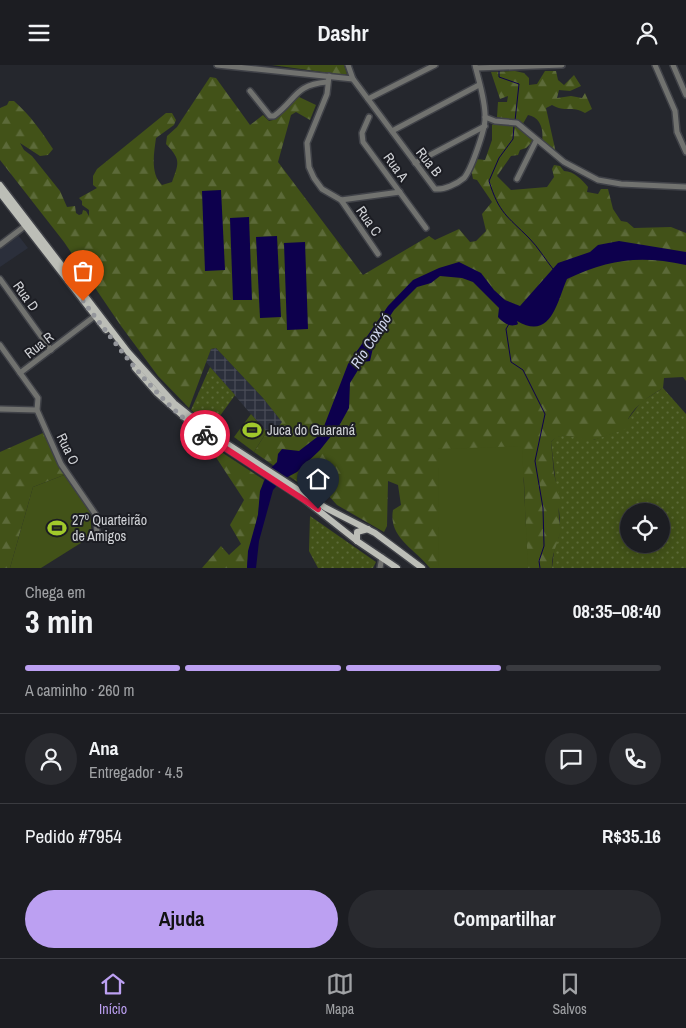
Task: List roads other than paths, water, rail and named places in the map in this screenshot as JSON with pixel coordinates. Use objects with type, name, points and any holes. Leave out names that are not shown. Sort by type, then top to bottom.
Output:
[{"type":"main road","points":[[0,185],[149,378],[202,427],[258,467]]},
{"type":"main road","points":[[0,193],[144,379],[170,406],[199,430],[297,492],[369,529],[421,568]]},
{"type":"main road","points":[[297,492],[357,541],[397,568]]},
{"type":"main road","points":[[357,541],[357,532],[369,529]]},
{"type":"street","points":[[217,65],[266,67],[328,79],[353,79]]},
{"type":"street","points":[[368,99],[435,65]]},
{"type":"street","points":[[414,163],[485,126],[486,117],[476,67],[499,68],[562,65]]},
{"type":"street","points":[[655,65],[674,111],[677,132],[686,152]]},
{"type":"street","points":[[673,65],[686,95]]},
{"type":"street","name":"Rua B","points":[[350,66],[353,79],[435,189],[446,188],[462,179],[467,173],[485,126]]},
{"type":"street","points":[[250,91],[270,116],[274,116],[300,90],[311,83],[328,79]]},
{"type":"street","points":[[328,79],[327,94],[307,143],[307,155],[314,178],[322,189],[341,201],[400,192]]},
{"type":"street","points":[[392,131],[479,85]]},
{"type":"street","name":"Rua A","points":[[369,117],[362,133],[363,142],[426,228]]},
{"type":"street","points":[[486,117],[495,121],[517,123],[536,141],[564,162],[598,180],[621,185],[686,187]]},
{"type":"street","points":[[517,179],[536,141]]},
{"type":"street","name":"Rua C","points":[[341,201],[378,254]]},
{"type":"street","points":[[0,245],[25,226]]},
{"type":"street","name":"Rua D","points":[[0,279],[50,350]]},
{"type":"street","name":"Rua R","points":[[20,373],[95,316]]},
{"type":"street","name":"Rua O","points":[[0,345],[38,398],[38,410],[60,464],[96,515],[96,534]]},
{"type":"street","points":[[0,409],[38,410]]},
{"type":"street","points":[[381,568],[382,557]]},
{"type":"street","points":[[381,568],[390,563]]},
{"type":"water","points":[[221,190],[225,270],[205,271],[202,191]]},
{"type":"water","points":[[249,217],[252,300],[233,300],[230,218]]},
{"type":"water","points":[[277,236],[281,317],[260,318],[256,237]]},
{"type":"water","name":"Rio Coxipó","points":[[619,241],[686,252],[686,265],[654,260],[639,260],[611,263],[582,272],[567,279],[556,308],[545,323],[538,326],[529,326],[517,321],[518,324],[515,325],[505,323],[498,317],[499,308],[473,282],[462,278],[440,276],[431,283],[417,287],[394,310],[375,339],[370,361],[363,362],[350,383],[349,408],[339,426],[320,450],[297,472],[282,480],[273,490],[259,541],[256,568],[247,568],[248,551],[258,515],[260,491],[269,470],[277,462],[278,454],[282,449],[299,451],[321,434],[348,364],[388,306],[413,280],[439,268],[459,262],[481,273],[494,290],[505,300],[520,306],[558,263],[590,252],[598,245]]},
{"type":"water","points":[[305,242],[308,329],[287,330],[284,243]]},
{"type":"waterway","points":[[499,68],[499,77],[519,84],[515,121]]},
{"type":"waterway","points":[[514,126],[513,139],[499,158],[489,181],[496,200],[504,213],[532,242],[553,269]]},
{"type":"waterway","points":[[509,324],[506,329],[511,362],[523,370],[545,414],[535,461],[543,508],[544,546],[539,561],[540,568]]},
{"type":"place","name":"Juca do Guaraná","points":[[252,430]]},
{"type":"place","name":"27º Quarteirão de Amigos","points":[[57,528]]}]
